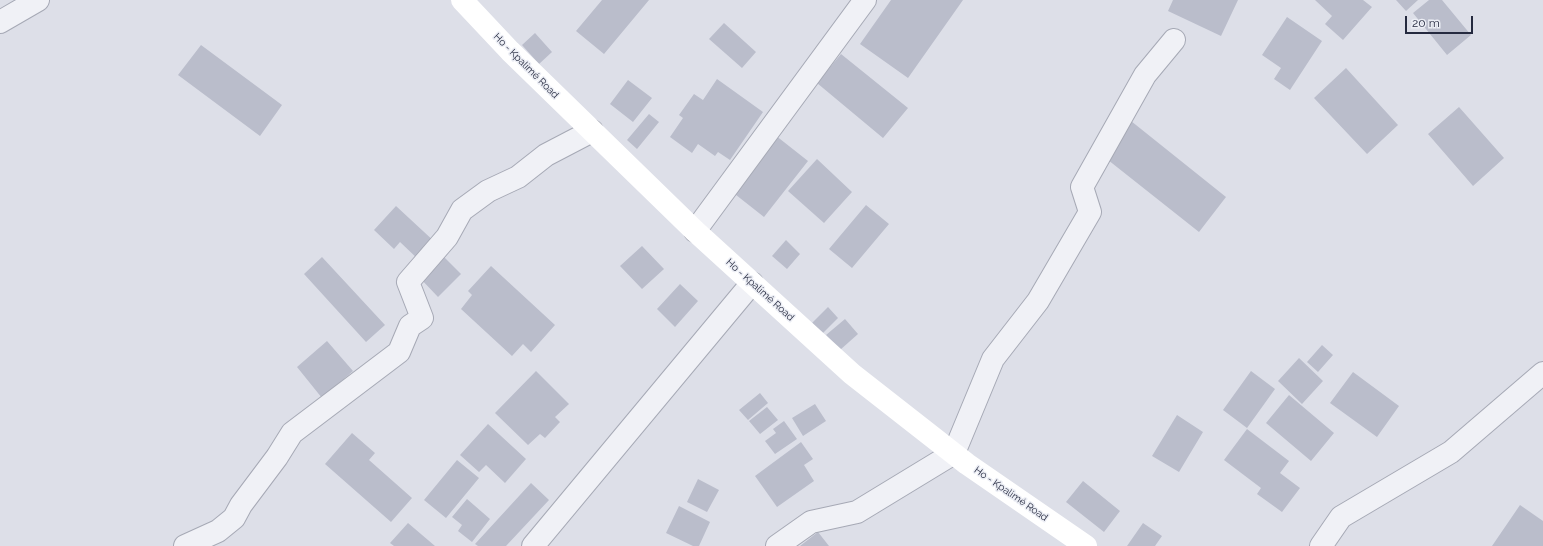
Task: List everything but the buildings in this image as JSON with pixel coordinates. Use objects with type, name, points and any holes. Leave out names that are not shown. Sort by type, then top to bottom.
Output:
[{"type":"main road","name":"Ho - Kpalimé Road","points":[[462,0],[510,51],[696,231],[852,374],[954,453],[1086,546]]},
{"type":"street","points":[[0,22],[38,0]]},
{"type":"street","points":[[696,231],[865,0]]},
{"type":"street","points":[[777,546],[811,522],[857,512],[954,453],[993,360],[1038,301],[1090,212],[1082,187],[1145,75],[1174,40]]},
{"type":"street","points":[[185,546],[218,531],[234,518],[241,504],[277,458],[292,433],[399,352],[410,326],[422,318],[408,282],[447,238],[462,210],[488,191],[518,177],[546,155],[592,131]]},
{"type":"street","points":[[533,546],[752,283]]},
{"type":"street","points":[[1321,546],[1341,517],[1451,452],[1543,373]]}]
